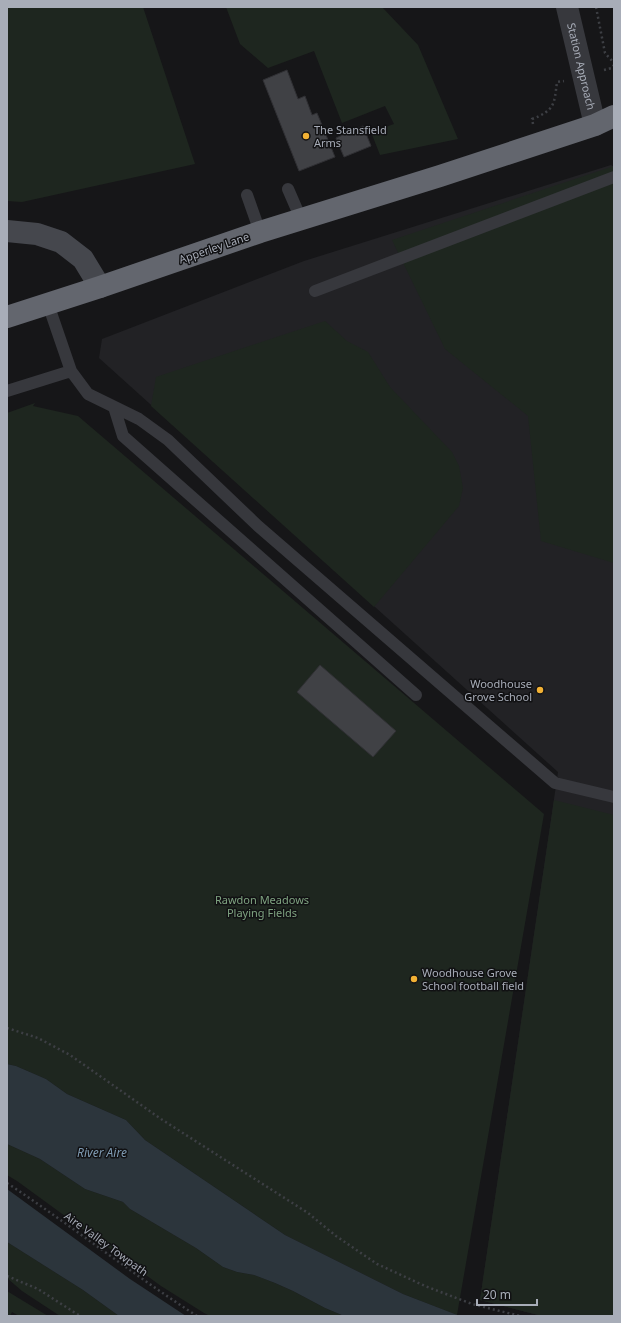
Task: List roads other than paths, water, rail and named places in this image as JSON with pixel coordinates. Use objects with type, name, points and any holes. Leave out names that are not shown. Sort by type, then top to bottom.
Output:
[{"type":"highway","name":"Apperley Lane","points":[[7,317],[260,232],[440,176],[595,125],[614,116]]},
{"type":"street","name":"Station Approach","points":[[567,7],[595,125]]},
{"type":"street","points":[[7,231],[37,234],[61,242],[83,259],[100,287]]},
{"type":"lane","points":[[315,291],[614,177]]},
{"type":"lane","points":[[288,189],[301,219]]},
{"type":"lane","points":[[247,195],[260,232]]},
{"type":"lane","points":[[48,304],[71,371],[88,394],[139,419],[168,440],[258,526],[555,783],[614,797]]},
{"type":"lane","points":[[7,391],[71,371]]},
{"type":"lane","points":[[114,407],[123,436],[416,695]]},
{"type":"water","name":"River Aire","points":[[7,1064],[16,1066],[46,1079],[67,1094],[126,1120],[145,1140],[285,1235],[403,1294],[460,1316],[344,1316],[275,1283],[254,1275],[237,1272],[223,1267],[196,1248],[130,1209],[123,1202],[85,1189],[40,1159],[7,1144]]},
{"type":"water","points":[[7,1189],[130,1279],[186,1316],[119,1316],[83,1290],[7,1242]]},
{"type":"place","name":"The Stansfield Arms","points":[[306,136]]},
{"type":"place","name":"Woodhouse Grove School","points":[[540,690]]},
{"type":"place","name":"Woodhouse Grove School football field","points":[[414,979]]},
{"type":"park label","name":"Rawdon Meadows Playing Fields","points":[[262,906]]}]
